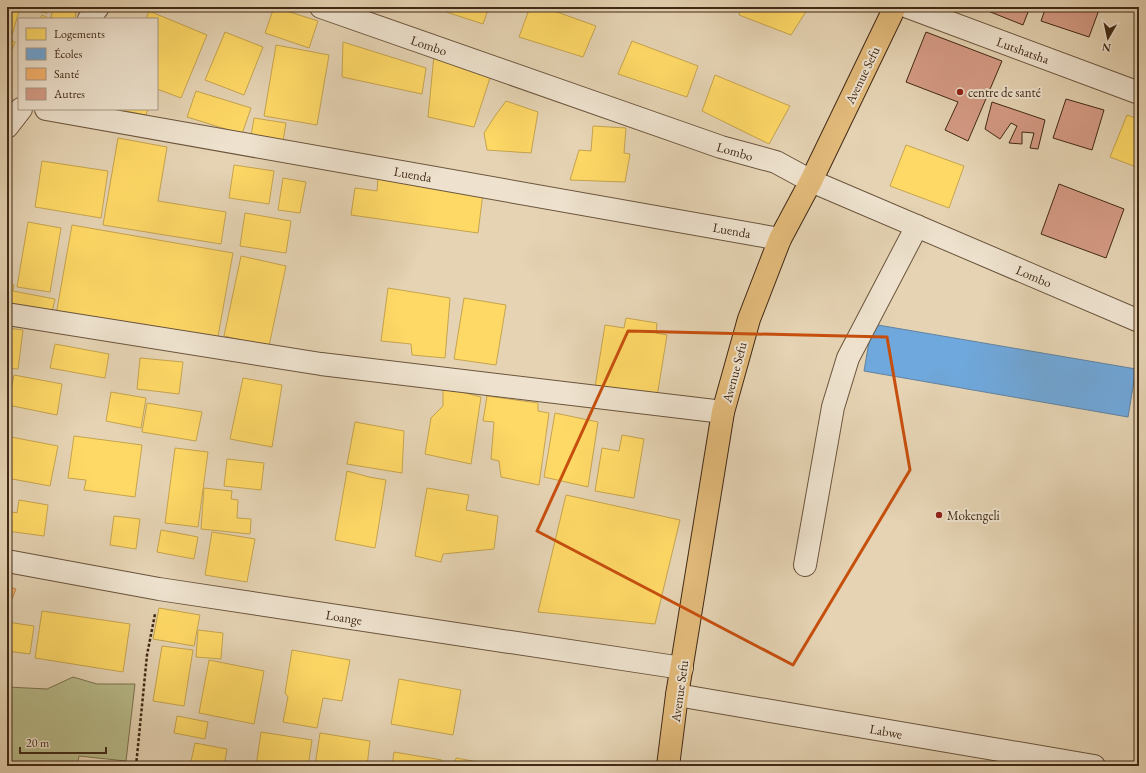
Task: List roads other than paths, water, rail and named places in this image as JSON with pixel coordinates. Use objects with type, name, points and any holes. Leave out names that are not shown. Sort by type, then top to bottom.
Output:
[{"type":"main road","name":"Avenue Sefu","points":[[668,766],[682,668],[723,412],[749,319],[780,239],[811,181],[894,7]]},
{"type":"street","points":[[90,18],[98,7]]},
{"type":"street","name":"Lombo","points":[[321,7],[721,147],[776,162],[811,181],[1139,321]]},
{"type":"street","name":"Lutshatsha","points":[[908,7],[1139,93]]},
{"type":"street","points":[[7,127],[19,110]]},
{"type":"street","name":"Luenda","points":[[52,110],[780,239]]},
{"type":"street","points":[[804,565],[833,407],[848,358],[917,226]]},
{"type":"street","points":[[7,314],[321,364],[723,412]]},
{"type":"street","name":"Loange","points":[[7,561],[159,590],[682,668]]},
{"type":"street","name":"Labwe","points":[[678,695],[1094,766]]},
{"type":"place","name":"centre de santé","points":[[960,92]]},
{"type":"place","name":"Mokengeli","points":[[939,515]]}]
